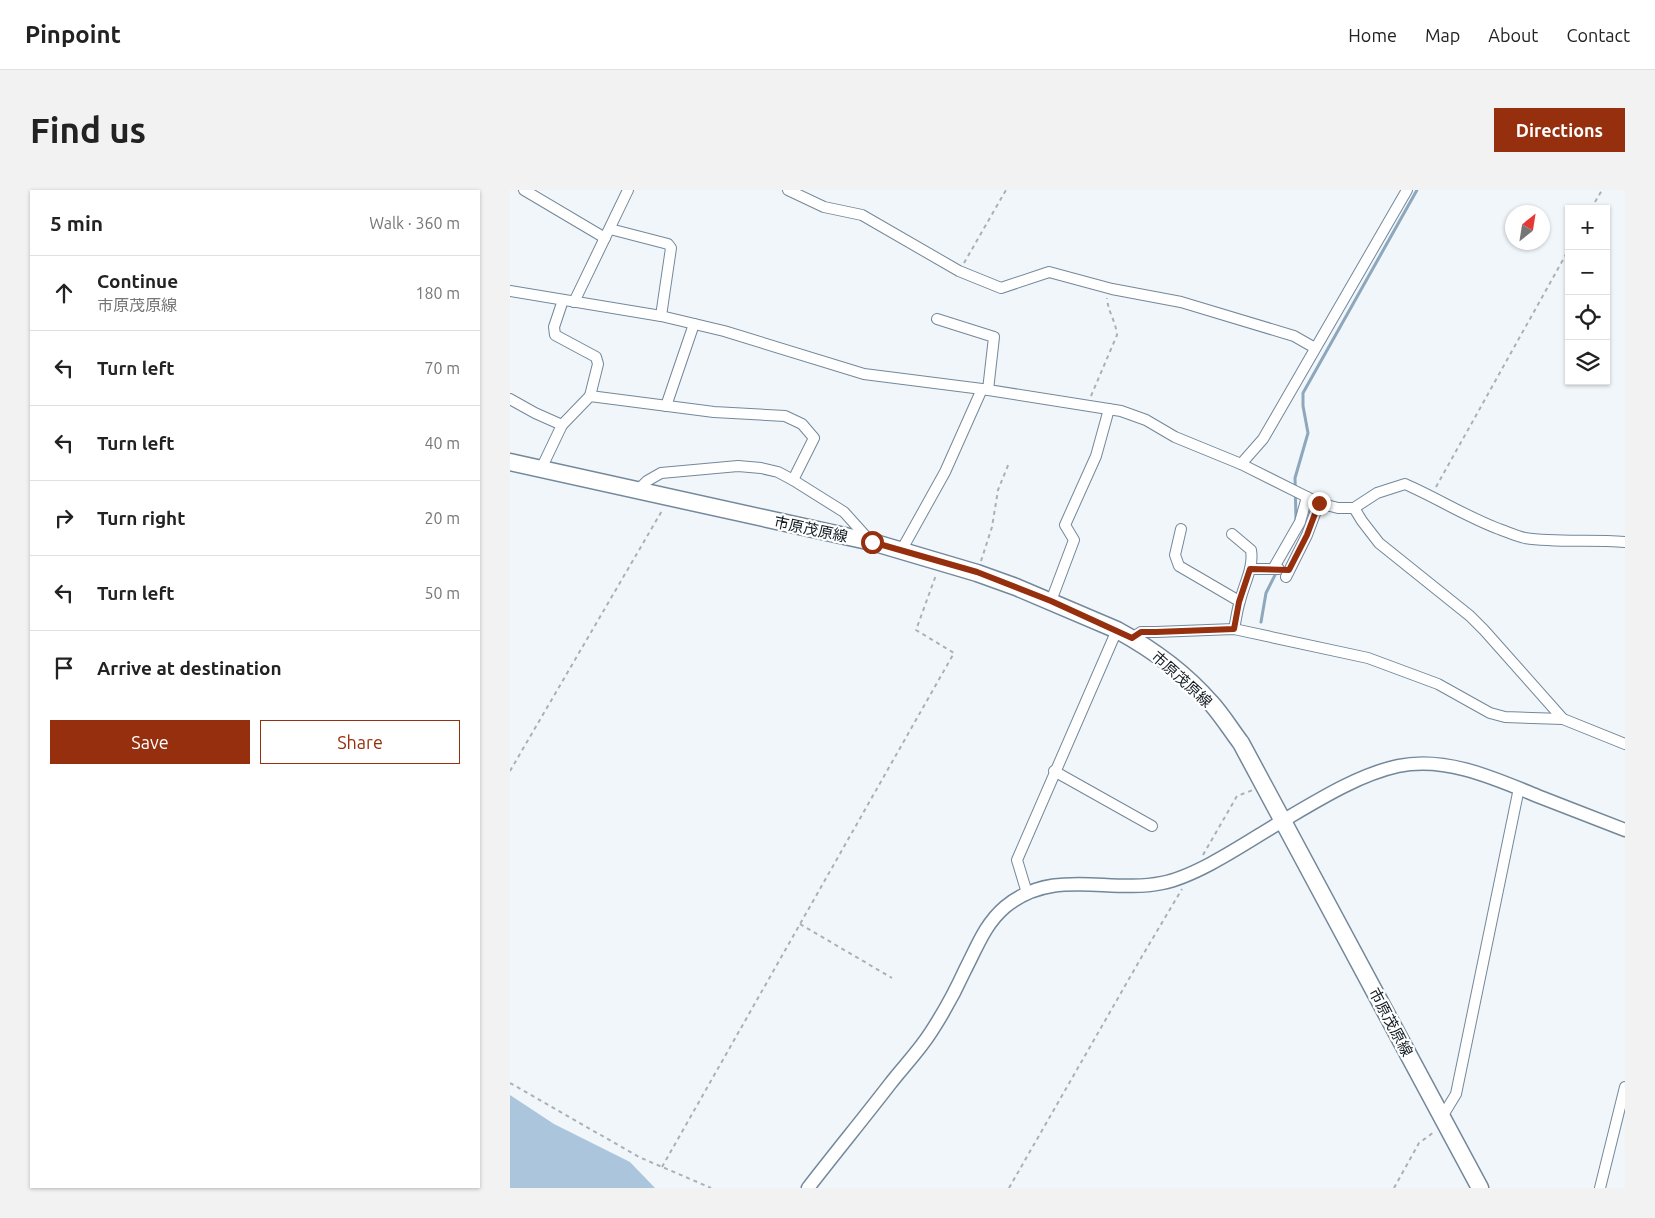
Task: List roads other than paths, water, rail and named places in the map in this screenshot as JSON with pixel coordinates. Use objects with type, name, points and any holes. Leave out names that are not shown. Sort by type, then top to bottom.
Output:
[{"type":"main road","name":"市原茂原線","points":[[510,462],[872,542],[941,561],[977,572],[1051,601],[1117,630],[1167,662],[1212,703],[1241,743],[1480,1188]]},
{"type":"street","points":[[524,190],[607,234],[668,244],[671,248],[661,316]]},
{"type":"street","points":[[574,302],[628,190]]},
{"type":"street","points":[[788,190],[824,207],[862,215],[959,271],[1001,288],[1049,272],[1112,289],[1182,302],[1294,336],[1315,348]]},
{"type":"street","points":[[1241,464],[1263,440],[1407,190]]},
{"type":"street","points":[[510,290],[661,316],[724,331],[864,374],[1121,411],[1146,420],[1175,436],[1241,464],[1319,503],[1338,508],[1354,508],[1377,494],[1405,484],[1481,522],[1523,538],[1556,541],[1597,540],[1625,542]]},
{"type":"street","points":[[541,469],[562,425],[590,396],[598,364],[596,357],[555,334],[554,327],[562,300]]},
{"type":"street","points":[[901,551],[945,472],[984,390],[994,337],[937,319]]},
{"type":"street","points":[[666,406],[694,324]]},
{"type":"street","points":[[590,396],[714,412],[785,416],[802,424],[814,438],[793,480]]},
{"type":"street","points":[[510,399],[562,425]]},
{"type":"street","points":[[1051,601],[1074,540],[1065,525],[1096,456],[1109,409]]},
{"type":"street","points":[[637,491],[647,481],[661,472],[738,466],[761,468],[778,472],[844,512],[872,542]]},
{"type":"street","points":[[1273,568],[1300,522],[1307,497]]},
{"type":"street","points":[[1250,569],[1273,568],[1287,574],[1307,535],[1319,503]]},
{"type":"street","points":[[1354,508],[1379,543],[1470,616],[1563,719]]},
{"type":"street","points":[[1181,529],[1176,555],[1179,566],[1239,602]]},
{"type":"street","points":[[1232,534],[1251,550],[1250,569],[1239,602],[1234,629]]},
{"type":"street","points":[[1132,638],[1141,632],[1234,629],[1368,658],[1438,684],[1490,713],[1505,717],[1563,719],[1625,744]]},
{"type":"street","points":[[1028,893],[1016,860],[1117,630]]},
{"type":"street","points":[[808,1188],[928,1036],[946,1008],[983,932],[996,915],[1007,905],[1028,893],[1061,884],[1136,887],[1164,883],[1193,872],[1365,777],[1384,770],[1412,764],[1430,764],[1463,769],[1519,788],[1625,830]]},
{"type":"street","points":[[1054,771],[1152,826]]},
{"type":"street","points":[[1444,1121],[1456,1094],[1519,788]]},
{"type":"street","points":[[1600,1188],[1625,1087]]},
{"type":"waterway","points":[[1296,521],[1295,478],[1308,433],[1303,406],[1303,393],[1417,190]]},
{"type":"waterway","points":[[1261,622],[1266,593],[1277,571]]}]
